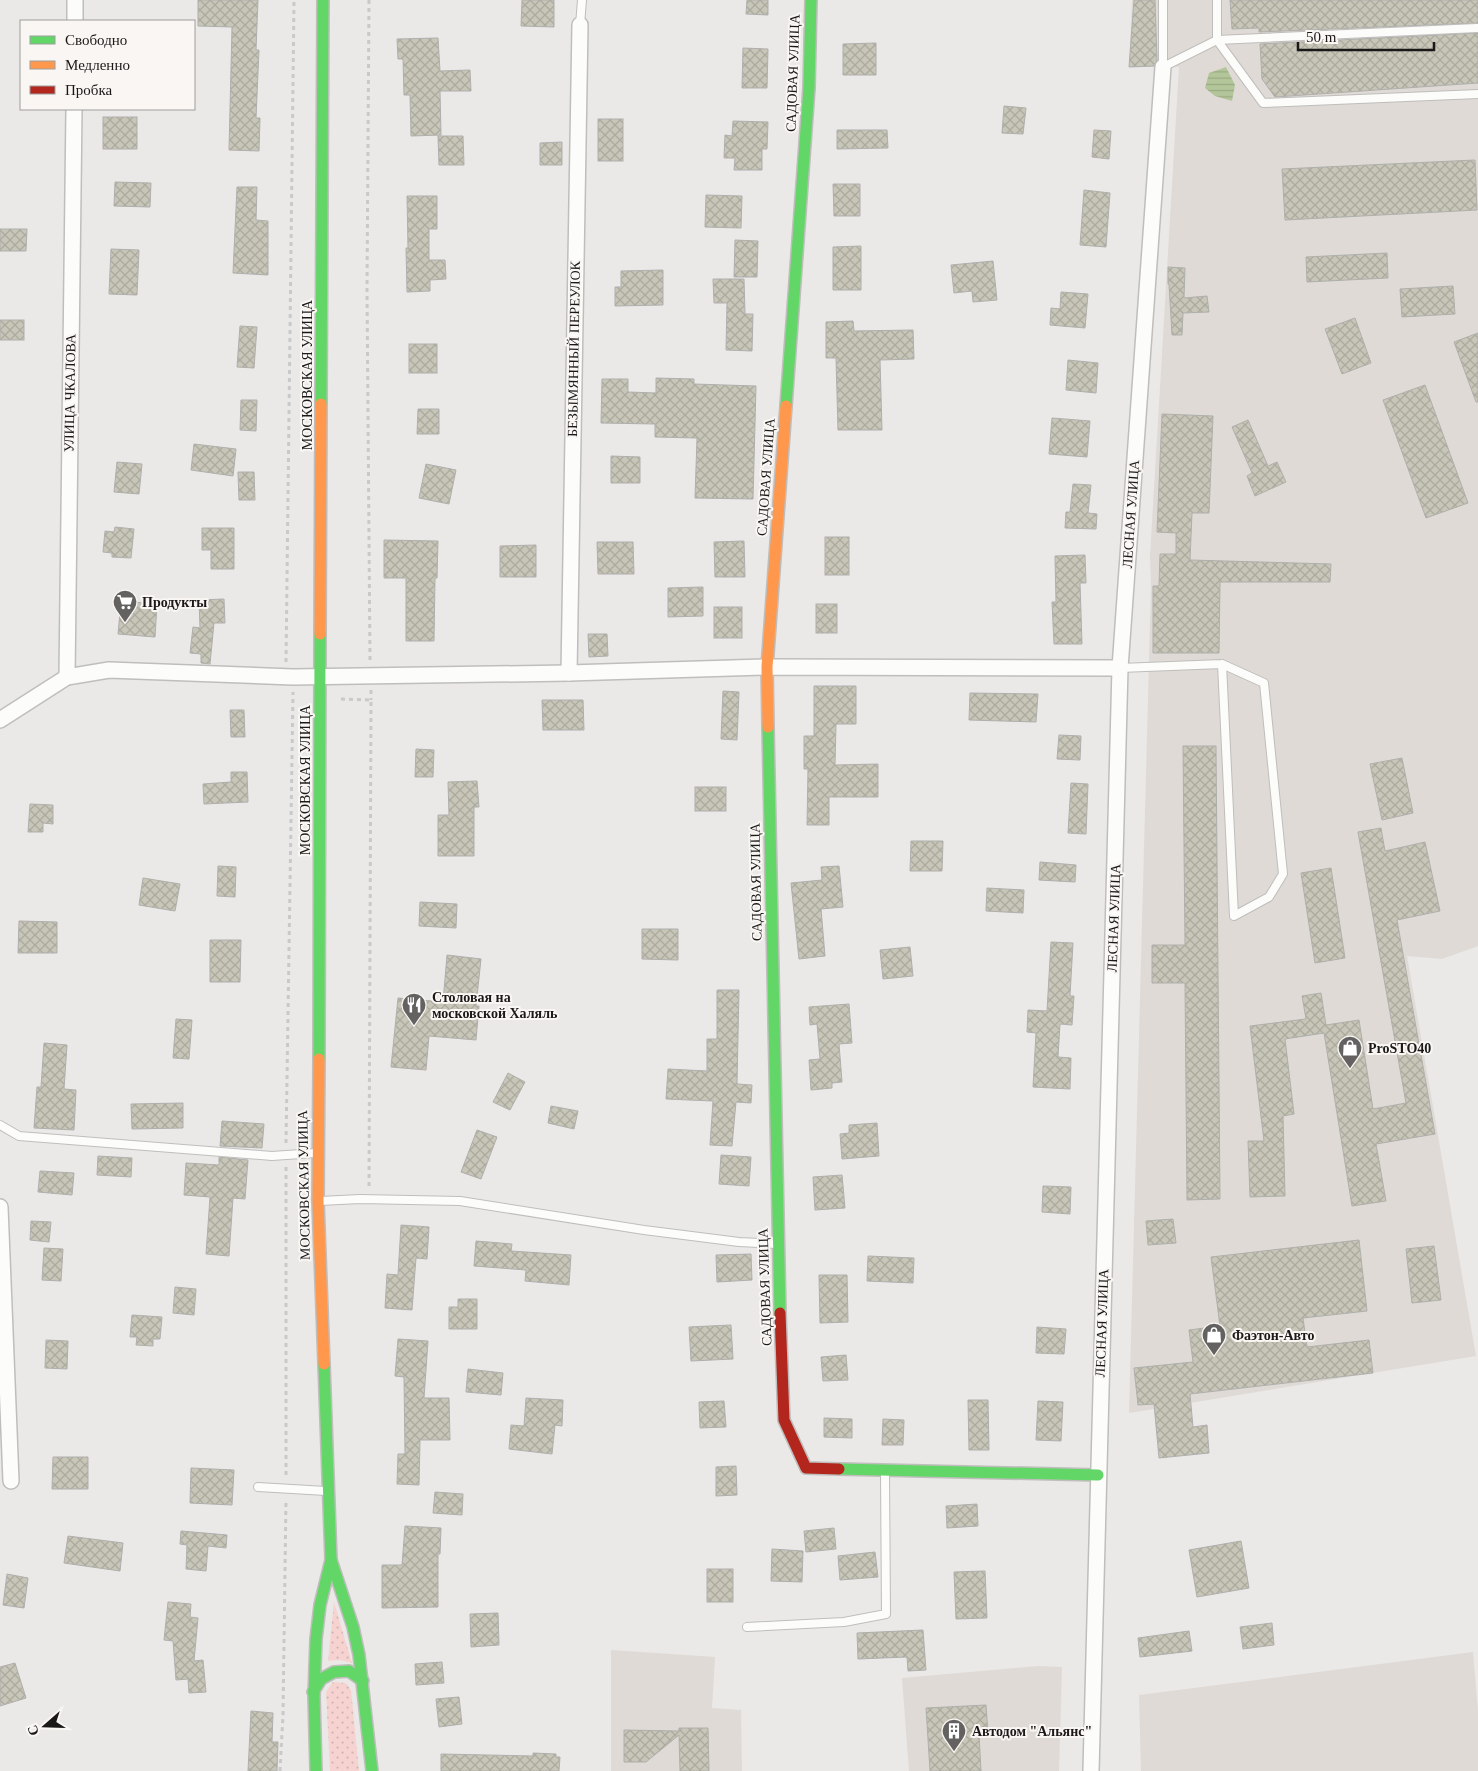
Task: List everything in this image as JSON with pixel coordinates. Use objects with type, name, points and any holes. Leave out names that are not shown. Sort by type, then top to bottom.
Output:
[{"type":"main road","name":"МОСКОВСКАЯ УЛИЦА","points":[[316,1771],[313,1692],[318,1618],[331,1560],[318,1201],[323,0]]},
{"type":"main road","name":"САДОВАЯ УЛИЦА","points":[[811,0],[808,98],[767,667],[778,1244],[784,1420],[806,1468],[1098,1475]]},
{"type":"main road","name":"МОСКОВСКАЯ УЛИЦА","points":[[331,1560],[353,1627],[362,1681],[372,1771]]},
{"type":"main road","points":[[313,1692],[320,1679],[334,1672],[349,1672],[362,1681]]},
{"type":"street","points":[[75,0],[75,20]]},
{"type":"street","name":"БЕЗЫМЯННЫЙ ПЕРЕУЛОК","points":[[569,673],[580,25]]},
{"type":"street","name":"ЛЕСНАЯ УЛИЦА","points":[[1091,1771],[1120,668],[1163,67]]},
{"type":"street","name":"УЛИЦА ЧКАЛОВА","points":[[67,677],[74,110]]},
{"type":"street","points":[[0,720],[67,677],[109,670],[293,677],[569,673],[767,667],[1120,668]]},
{"type":"street","points":[[0,1207],[11,1481]]},
{"type":"lane","points":[[580,25],[582,0]]},
{"type":"lane","points":[[1163,0],[1163,67],[1217,40],[1477,28]]},
{"type":"lane","points":[[1217,0],[1217,40],[1264,103],[1478,94]]},
{"type":"lane","points":[[1120,668],[1222,664],[1264,683],[1283,874],[1269,897],[1234,916],[1222,664]]},
{"type":"lane","points":[[0,1125],[20,1136],[272,1156],[318,1153]]},
{"type":"lane","points":[[318,1201],[369,1199],[460,1201],[557,1217],[729,1241],[778,1244]]},
{"type":"lane","points":[[747,1626],[844,1622],[886,1614],[885,1470]]},
{"type":"lane","points":[[258,1487],[328,1491]]},
{"type":"path","points":[[280,1771],[284,1716],[286,1154],[293,698],[293,677],[285,659],[294,0]]},
{"type":"path","points":[[369,0],[367,289],[371,676],[369,1199]]},
{"type":"path","points":[[293,698],[371,700]]},
{"type":"shaded area","points":[[1132,0],[1478,0],[1478,946],[1442,959],[1407,956],[1476,1356],[1129,1413],[1151,585],[1150,556],[1179,67],[1129,67]]},
{"type":"shaded area","points":[[1226,67],[1235,85],[1232,101],[1215,96],[1205,88],[1209,73]]},
{"type":"shaded area","points":[[334,1602],[352,1663],[340,1660],[328,1661]]},
{"type":"shaded area","points":[[611,1650],[715,1657],[712,1708],[741,1710],[742,1771],[611,1771]]},
{"type":"shaded area","points":[[1473,1652],[1478,1711],[1478,1771],[1141,1771],[1139,1695]]},
{"type":"shaded area","points":[[1038,1666],[1062,1667],[1059,1771],[909,1771],[902,1678]]},
{"type":"shaded area","points":[[333,1682],[346,1683],[351,1690],[359,1771],[330,1771],[326,1692]]},
{"type":"building","points":[[198,0],[258,0],[256,50],[259,50],[256,118],[260,118],[259,151],[229,150],[232,27],[198,26]]},
{"type":"building","points":[[522,0],[554,0],[554,27],[521,26]]},
{"type":"building","points":[[747,0],[768,0],[768,15],[746,14]]},
{"type":"building","points":[[1134,0],[1155,0],[1157,60],[1154,66],[1129,67]]},
{"type":"building","points":[[1230,0],[1478,0],[1478,23],[1259,32],[1259,28],[1232,29]]},
{"type":"building","points":[[1478,33],[1478,83],[1275,97],[1262,79],[1260,44]]},
{"type":"building","points":[[438,38],[440,71],[470,70],[471,91],[440,91],[441,135],[411,136],[410,95],[404,95],[403,59],[398,59],[397,39]]},
{"type":"building","points":[[876,43],[876,75],[843,75],[843,44]]},
{"type":"building","points":[[743,48],[768,49],[767,88],[742,88]]},
{"type":"building","points":[[1004,106],[1026,108],[1023,134],[1002,133]]},
{"type":"building","points":[[103,117],[137,117],[137,149],[103,149]]},
{"type":"building","points":[[598,119],[623,119],[623,161],[598,161]]},
{"type":"building","points":[[733,121],[768,122],[767,149],[762,149],[762,170],[734,170],[735,158],[724,158],[725,135],[732,136]]},
{"type":"building","points":[[837,130],[887,130],[888,148],[837,149]]},
{"type":"building","points":[[1094,130],[1111,131],[1109,159],[1092,157]]},
{"type":"building","points":[[438,136],[463,136],[464,165],[439,165]]},
{"type":"building","points":[[562,142],[562,165],[540,165],[540,143]]},
{"type":"building","points":[[1475,160],[1477,210],[1285,220],[1282,169]]},
{"type":"building","points":[[115,182],[151,183],[150,207],[114,206]]},
{"type":"building","points":[[833,184],[860,184],[860,216],[834,216]]},
{"type":"building","points":[[237,187],[257,187],[256,220],[268,221],[268,275],[233,273]]},
{"type":"building","points":[[1084,190],[1110,193],[1106,247],[1080,245]]},
{"type":"building","points":[[706,195],[742,196],[741,228],[705,227]]},
{"type":"building","points":[[407,196],[437,196],[437,229],[429,229],[429,260],[445,260],[446,279],[430,280],[430,291],[407,292]]},
{"type":"building","points":[[0,229],[27,229],[26,251],[0,251]]},
{"type":"building","points":[[735,240],[758,241],[757,277],[734,277]]},
{"type":"building","points":[[861,246],[861,290],[833,290],[833,247]]},
{"type":"building","points":[[111,249],[139,250],[137,295],[109,294]]},
{"type":"building","points":[[1387,253],[1388,278],[1307,282],[1306,257]]},
{"type":"building","points":[[993,261],[997,300],[973,302],[972,291],[954,293],[951,265]]},
{"type":"building","points":[[1168,267],[1185,268],[1184,298],[1207,296],[1209,312],[1183,313],[1182,335],[1172,335]]},
{"type":"building","points":[[663,270],[663,305],[615,306],[615,287],[621,287],[621,271]]},
{"type":"building","points":[[713,279],[744,279],[745,314],[753,314],[752,351],[726,350],[727,303],[714,303]]},
{"type":"building","points":[[1453,286],[1455,314],[1402,317],[1400,289]]},
{"type":"building","points":[[1061,292],[1088,294],[1085,328],[1050,325],[1051,308],[1060,309]]},
{"type":"building","points":[[1355,318],[1371,363],[1342,374],[1325,329]]},
{"type":"building","points":[[0,320],[24,320],[24,340],[0,340]]},
{"type":"building","points":[[853,321],[854,331],[913,330],[914,359],[880,360],[882,430],[838,430],[836,358],[826,358],[826,322]]},
{"type":"building","points":[[240,326],[257,327],[254,368],[237,367]]},
{"type":"building","points":[[1478,333],[1478,402],[1476,402],[1454,342]]},
{"type":"building","points":[[409,344],[437,344],[437,373],[409,373]]},
{"type":"building","points":[[1068,360],[1098,363],[1096,393],[1066,390]]},
{"type":"building","points":[[656,378],[694,379],[694,384],[756,386],[753,499],[695,498],[697,438],[655,437],[655,424],[601,423],[602,379],[628,379],[628,392],[656,393]]},
{"type":"building","points":[[1425,385],[1468,503],[1426,518],[1383,400]]},
{"type":"building","points":[[241,400],[257,400],[256,431],[240,430]]},
{"type":"building","points":[[418,409],[439,409],[439,434],[417,434]]},
{"type":"building","points":[[1162,414],[1213,416],[1209,513],[1192,513],[1190,560],[1331,564],[1330,582],[1220,582],[1219,653],[1153,653],[1153,586],[1159,586],[1160,554],[1176,554],[1176,533],[1157,532]]},
{"type":"building","points":[[1052,418],[1090,421],[1087,457],[1049,454]]},
{"type":"building","points":[[1248,420],[1268,466],[1277,462],[1286,482],[1255,496],[1247,476],[1252,473],[1232,427]]},
{"type":"building","points":[[194,444],[236,449],[233,476],[191,470]]},
{"type":"building","points":[[611,456],[640,457],[640,483],[611,483]]},
{"type":"building","points":[[117,462],[142,464],[139,494],[114,492]]},
{"type":"building","points":[[426,464],[456,470],[449,504],[419,498]]},
{"type":"building","points":[[238,472],[254,472],[255,500],[239,500]]},
{"type":"building","points":[[1073,484],[1091,485],[1088,513],[1097,514],[1096,529],[1065,528],[1066,512],[1070,512]]},
{"type":"building","points":[[115,527],[134,529],[131,558],[112,557],[112,553],[103,552],[105,531],[114,532]]},
{"type":"building","points":[[202,528],[234,528],[234,569],[211,569],[211,550],[202,550]]},
{"type":"building","points":[[825,537],[849,537],[849,575],[825,575]]},
{"type":"building","points":[[384,540],[438,541],[437,578],[435,578],[434,641],[406,641],[406,578],[384,578]]},
{"type":"building","points":[[744,541],[745,577],[715,577],[714,542]]},
{"type":"building","points":[[597,542],[633,542],[634,574],[598,574]]},
{"type":"building","points":[[536,545],[536,577],[500,577],[500,546]]},
{"type":"building","points":[[1085,555],[1086,583],[1080,583],[1082,644],[1054,644],[1052,602],[1056,602],[1055,556]]},
{"type":"building","points":[[703,587],[703,616],[668,617],[668,588]]},
{"type":"building","points":[[224,599],[225,623],[214,623],[210,664],[201,663],[201,654],[190,653],[193,627],[200,628],[199,600]]},
{"type":"building","points":[[121,601],[157,604],[155,637],[118,634]]},
{"type":"building","points":[[816,604],[837,604],[837,633],[816,633]]},
{"type":"building","points":[[714,607],[742,607],[742,638],[714,638]]},
{"type":"building","points":[[588,634],[607,634],[608,656],[589,657]]},
{"type":"building","points":[[814,686],[856,686],[856,724],[836,724],[835,765],[878,764],[878,797],[829,797],[829,825],[807,825],[808,769],[804,769],[804,736],[814,736]]},
{"type":"building","points":[[723,691],[739,692],[737,740],[721,739]]},
{"type":"building","points":[[970,693],[1038,694],[1036,722],[969,720]]},
{"type":"building","points":[[542,700],[583,700],[584,730],[543,730]]},
{"type":"building","points":[[230,710],[244,710],[245,737],[231,737]]},
{"type":"building","points":[[1059,735],[1081,736],[1080,760],[1057,759]]},
{"type":"building","points":[[1183,746],[1216,746],[1220,1199],[1187,1200],[1185,983],[1152,983],[1152,945],[1185,945]]},
{"type":"building","points":[[416,749],[434,750],[433,777],[415,777]]},
{"type":"building","points":[[1402,758],[1413,813],[1382,820],[1370,764]]},
{"type":"building","points":[[231,772],[247,772],[248,802],[204,804],[203,784],[231,782]]},
{"type":"building","points":[[477,781],[479,807],[474,807],[474,856],[438,856],[438,815],[449,815],[448,782]]},
{"type":"building","points":[[1071,783],[1088,784],[1086,834],[1068,833]]},
{"type":"building","points":[[695,787],[726,787],[726,811],[695,811]]},
{"type":"building","points":[[30,804],[53,805],[53,824],[43,823],[43,832],[28,832]]},
{"type":"building","points":[[1381,828],[1385,851],[1425,842],[1440,911],[1397,920],[1435,1134],[1376,1144],[1386,1201],[1352,1206],[1324,1033],[1285,1039],[1294,1114],[1283,1116],[1285,1196],[1250,1197],[1248,1141],[1264,1141],[1250,1026],[1306,1019],[1302,996],[1321,993],[1326,1025],[1359,1020],[1373,1109],[1406,1103],[1358,832]]},
{"type":"building","points":[[911,841],[943,841],[942,871],[910,871]]},
{"type":"building","points":[[1040,862],[1076,865],[1075,882],[1039,880]]},
{"type":"building","points":[[218,866],[236,867],[235,897],[217,896]]},
{"type":"building","points":[[839,866],[843,907],[821,909],[825,956],[799,959],[791,883],[822,880],[821,867]]},
{"type":"building","points":[[1331,868],[1345,958],[1315,963],[1301,873]]},
{"type":"building","points":[[143,878],[180,884],[175,911],[139,905]]},
{"type":"building","points":[[987,888],[1024,890],[1023,913],[986,911]]},
{"type":"building","points":[[420,902],[457,904],[456,928],[419,926]]},
{"type":"building","points":[[19,921],[57,922],[57,953],[18,953]]},
{"type":"building","points":[[642,929],[678,929],[678,960],[642,959]]},
{"type":"building","points":[[210,940],[241,940],[240,982],[210,982]]},
{"type":"building","points":[[1051,942],[1073,943],[1070,996],[1074,996],[1072,1025],[1060,1024],[1058,1057],[1071,1058],[1070,1089],[1033,1087],[1036,1033],[1027,1032],[1028,1010],[1047,1011]]},
{"type":"building","points":[[910,947],[913,976],[883,979],[880,950]]},
{"type":"building","points":[[447,955],[481,959],[476,1006],[479,1006],[476,1040],[429,1036],[426,1070],[391,1067],[398,998],[443,1002]]},
{"type":"building","points":[[717,990],[739,990],[737,1084],[752,1085],[751,1103],[736,1102],[732,1146],[710,1145],[713,1101],[666,1099],[668,1069],[707,1071],[707,1039],[717,1039]]},
{"type":"building","points":[[849,1004],[852,1043],[839,1044],[842,1082],[832,1083],[832,1088],[811,1090],[809,1060],[820,1059],[817,1024],[810,1025],[809,1007]]},
{"type":"building","points":[[176,1019],[192,1020],[189,1059],[173,1058]]},
{"type":"building","points":[[44,1043],[67,1045],[64,1089],[76,1090],[74,1130],[34,1128],[37,1087],[41,1087]]},
{"type":"building","points":[[508,1073],[525,1082],[510,1110],[493,1102]]},
{"type":"building","points":[[183,1103],[183,1128],[132,1129],[131,1104]]},
{"type":"building","points":[[551,1106],[578,1111],[574,1129],[548,1123]]},
{"type":"building","points":[[222,1121],[264,1124],[262,1148],[220,1146]]},
{"type":"building","points":[[877,1123],[879,1156],[842,1159],[840,1134],[849,1133],[849,1125]]},
{"type":"building","points":[[477,1130],[497,1137],[481,1179],[461,1172]]},
{"type":"building","points":[[721,1155],[751,1157],[749,1186],[719,1184]]},
{"type":"building","points":[[98,1156],[132,1158],[131,1177],[97,1175]]},
{"type":"building","points":[[219,1157],[248,1160],[245,1199],[233,1198],[229,1256],[206,1254],[210,1197],[184,1195],[186,1163],[219,1165]]},
{"type":"building","points":[[40,1171],[74,1173],[72,1195],[38,1192]]},
{"type":"building","points":[[842,1175],[845,1208],[815,1210],[813,1177]]},
{"type":"building","points":[[1043,1186],[1071,1187],[1070,1214],[1042,1212]]},
{"type":"building","points":[[1173,1219],[1176,1243],[1148,1245],[1146,1221]]},
{"type":"building","points":[[31,1221],[51,1222],[49,1242],[30,1240]]},
{"type":"building","points":[[401,1225],[429,1227],[427,1259],[416,1258],[412,1310],[385,1308],[387,1274],[398,1275]]},
{"type":"building","points":[[1359,1240],[1367,1311],[1303,1318],[1307,1347],[1369,1340],[1373,1373],[1190,1394],[1193,1427],[1207,1425],[1209,1453],[1159,1458],[1154,1404],[1138,1405],[1134,1368],[1193,1362],[1189,1330],[1220,1326],[1211,1257]]},
{"type":"building","points":[[476,1241],[512,1244],[511,1251],[571,1255],[569,1285],[525,1281],[526,1270],[474,1266]]},
{"type":"building","points":[[1434,1246],[1441,1300],[1412,1303],[1406,1249]]},
{"type":"building","points":[[44,1248],[63,1249],[61,1281],[42,1280]]},
{"type":"building","points":[[751,1254],[752,1280],[717,1282],[716,1255]]},
{"type":"building","points":[[868,1256],[914,1258],[913,1283],[867,1281]]},
{"type":"building","points":[[819,1275],[847,1275],[848,1322],[820,1323]]},
{"type":"building","points":[[175,1287],[196,1289],[194,1315],[173,1313]]},
{"type":"building","points":[[458,1299],[477,1299],[477,1329],[449,1329],[449,1307],[458,1307]]},
{"type":"building","points":[[132,1315],[162,1317],[160,1339],[153,1339],[153,1346],[136,1345],[137,1337],[130,1337]]},
{"type":"building","points":[[731,1325],[733,1359],[691,1361],[689,1327]]},
{"type":"building","points":[[1037,1327],[1066,1329],[1064,1354],[1036,1353]]},
{"type":"building","points":[[398,1339],[428,1341],[424,1398],[449,1398],[450,1440],[420,1440],[419,1485],[397,1484],[398,1454],[405,1454],[404,1377],[395,1376]]},
{"type":"building","points":[[46,1340],[68,1341],[67,1369],[45,1368]]},
{"type":"building","points":[[846,1355],[848,1380],[823,1381],[821,1357]]},
{"type":"building","points":[[468,1369],[503,1373],[501,1395],[466,1392]]},
{"type":"building","points":[[526,1398],[563,1400],[562,1426],[555,1425],[552,1454],[509,1449],[511,1425],[524,1426]]},
{"type":"building","points":[[968,1400],[988,1400],[989,1450],[969,1450]]},
{"type":"building","points":[[724,1401],[726,1427],[700,1428],[699,1402]]},
{"type":"building","points":[[1038,1401],[1063,1402],[1061,1441],[1036,1440]]},
{"type":"building","points":[[824,1418],[852,1419],[852,1438],[824,1437]]},
{"type":"building","points":[[883,1419],[904,1420],[903,1445],[882,1445]]},
{"type":"building","points":[[53,1457],[88,1457],[88,1489],[52,1489]]},
{"type":"building","points":[[736,1466],[737,1495],[716,1496],[716,1467]]},
{"type":"building","points":[[191,1468],[234,1470],[232,1505],[190,1503]]},
{"type":"building","points":[[435,1492],[463,1494],[462,1515],[433,1513]]},
{"type":"building","points":[[977,1504],[978,1526],[947,1528],[946,1506]]},
{"type":"building","points":[[405,1526],[441,1528],[440,1554],[438,1554],[438,1607],[382,1608],[382,1565],[402,1565]]},
{"type":"building","points":[[834,1528],[836,1549],[806,1552],[804,1531]]},
{"type":"building","points":[[181,1531],[227,1535],[226,1548],[208,1546],[206,1571],[186,1569],[187,1545],[180,1544]]},
{"type":"building","points":[[68,1536],[123,1543],[120,1571],[64,1563]]},
{"type":"building","points":[[1241,1541],[1249,1588],[1197,1597],[1189,1550]]},
{"type":"building","points":[[772,1549],[803,1551],[802,1582],[771,1581]]},
{"type":"building","points":[[875,1552],[878,1577],[840,1580],[838,1556]]},
{"type":"building","points":[[707,1569],[733,1569],[733,1602],[707,1602]]},
{"type":"building","points":[[985,1571],[987,1618],[956,1619],[954,1572]]},
{"type":"building","points":[[7,1574],[28,1578],[24,1608],[3,1605]]},
{"type":"building","points":[[168,1602],[191,1604],[190,1617],[198,1618],[194,1661],[203,1660],[206,1692],[189,1693],[188,1679],[176,1680],[173,1641],[164,1640]]},
{"type":"building","points":[[498,1613],[499,1645],[471,1647],[470,1614]]},
{"type":"building","points":[[1272,1623],[1274,1645],[1243,1649],[1240,1627]]},
{"type":"building","points":[[923,1630],[926,1670],[908,1671],[907,1657],[858,1659],[857,1633]]},
{"type":"building","points":[[1189,1631],[1192,1651],[1140,1657],[1138,1638]]},
{"type":"building","points":[[442,1662],[444,1683],[416,1685],[415,1664]]},
{"type":"building","points":[[15,1663],[26,1698],[0,1706],[0,1667]]},
{"type":"building","points":[[459,1697],[462,1724],[439,1727],[436,1699]]},
{"type":"building","name":"Автодом \"Альянс\"","points":[[986,1705],[988,1733],[979,1734],[981,1771],[930,1771],[926,1708]]},
{"type":"building","points":[[251,1711],[273,1713],[272,1742],[278,1742],[277,1771],[248,1771]]},
{"type":"building","points":[[679,1728],[708,1728],[709,1771],[680,1771],[679,1735],[646,1762],[624,1762],[624,1730],[679,1731]]},
{"type":"building","points":[[533,1753],[556,1754],[556,1757],[560,1757],[559,1771],[441,1771],[441,1754],[533,1756]]},
{"type":"traffic: fast","points":[[321,404],[323,0]]},
{"type":"traffic: fast","points":[[786,406],[809,88],[811,0]]},
{"type":"traffic: fast","points":[[319,1059],[320,634]]},
{"type":"traffic: fast","points":[[768,727],[780,1313]]},
{"type":"traffic: fast","points":[[316,1771],[314,1696],[316,1639],[320,1605],[331,1560],[324,1364]]},
{"type":"traffic: fast","points":[[839,1469],[1098,1475]]},
{"type":"traffic: fast","points":[[331,1560],[353,1627],[359,1655],[372,1771]]},
{"type":"traffic: fast","points":[[313,1692],[321,1679],[334,1672],[349,1671],[363,1681]]},
{"type":"traffic: slow","points":[[320,634],[321,404]]},
{"type":"traffic: slow","points":[[768,727],[767,667],[786,406]]},
{"type":"traffic: slow","points":[[319,1059],[318,1201],[324,1364]]},
{"type":"traffic: jam","points":[[780,1313],[784,1420],[806,1468],[839,1469]]},
{"type":"place","name":"Продукты","points":[[125,623]]},
{"type":"place","name":"Столовая на московской Халяль","points":[[414,1026]]},
{"type":"place","name":"ProSTO40","points":[[1350,1069]]},
{"type":"place","name":"Фаэтон-Авто","points":[[1214,1356]]},
{"type":"place","name":"Автодом \"Альянс\"","points":[[954,1752]]}]
